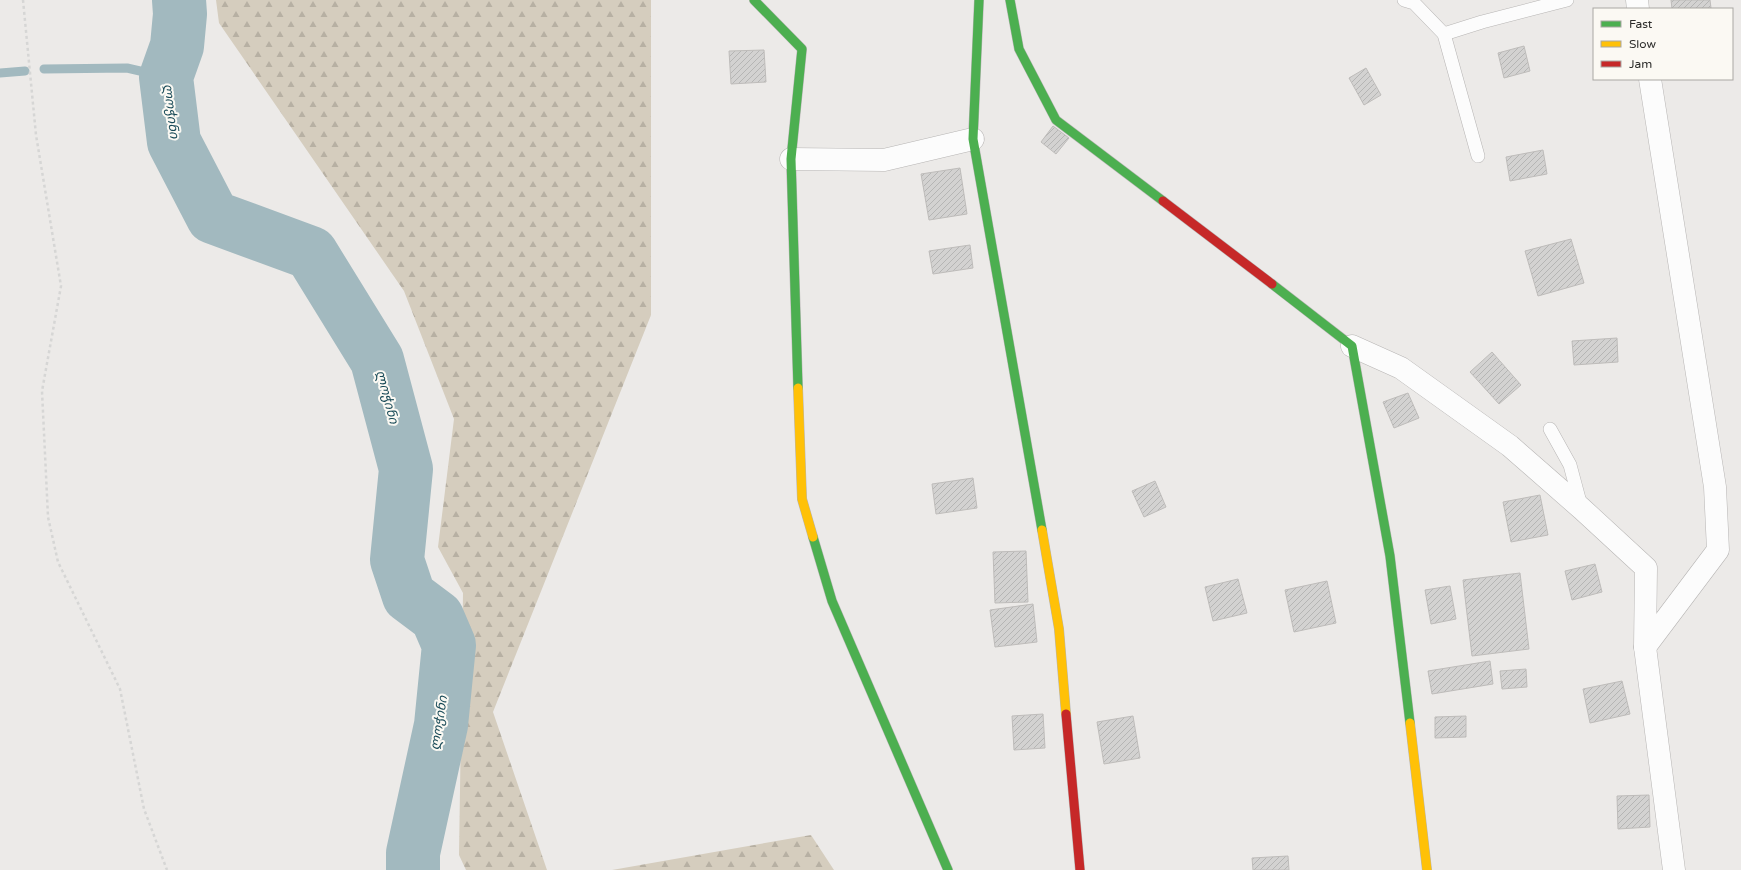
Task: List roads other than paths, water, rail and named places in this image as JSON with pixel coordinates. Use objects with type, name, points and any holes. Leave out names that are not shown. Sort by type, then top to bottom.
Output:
[{"type":"street","points":[[754,0],[802,49],[791,159],[802,499],[832,601],[948,870]]},
{"type":"street","points":[[979,0],[973,139],[1060,629],[1077,850],[1080,870]]},
{"type":"street","points":[[1010,0],[1019,49],[1056,120],[1352,346],[1401,368],[1510,446],[1582,508],[1646,568],[1645,647],[1674,870]]},
{"type":"street","points":[[1645,647],[1718,550],[1715,487],[1650,80]]},
{"type":"street","points":[[791,159],[884,160],[973,139]]},
{"type":"street","points":[[1352,346],[1390,556],[1427,870]]},
{"type":"lane","points":[[1404,0],[1414,3],[1444,34],[1478,156]]},
{"type":"lane","points":[[1444,34],[1482,22],[1567,0]]},
{"type":"lane","points":[[1550,428],[1570,464],[1582,508]]},
{"type":"waterway","name":"ლოჭინი","points":[[179,0],[180,14],[177,46],[166,77],[174,142],[213,217],[311,253],[377,360],[406,469],[397,560],[409,596],[437,617],[449,645],[441,725],[413,853],[413,870]]},
{"type":"waterway","points":[[44,69],[127,68],[166,77]]},
{"type":"waterway","points":[[0,73],[25,71]]}]
